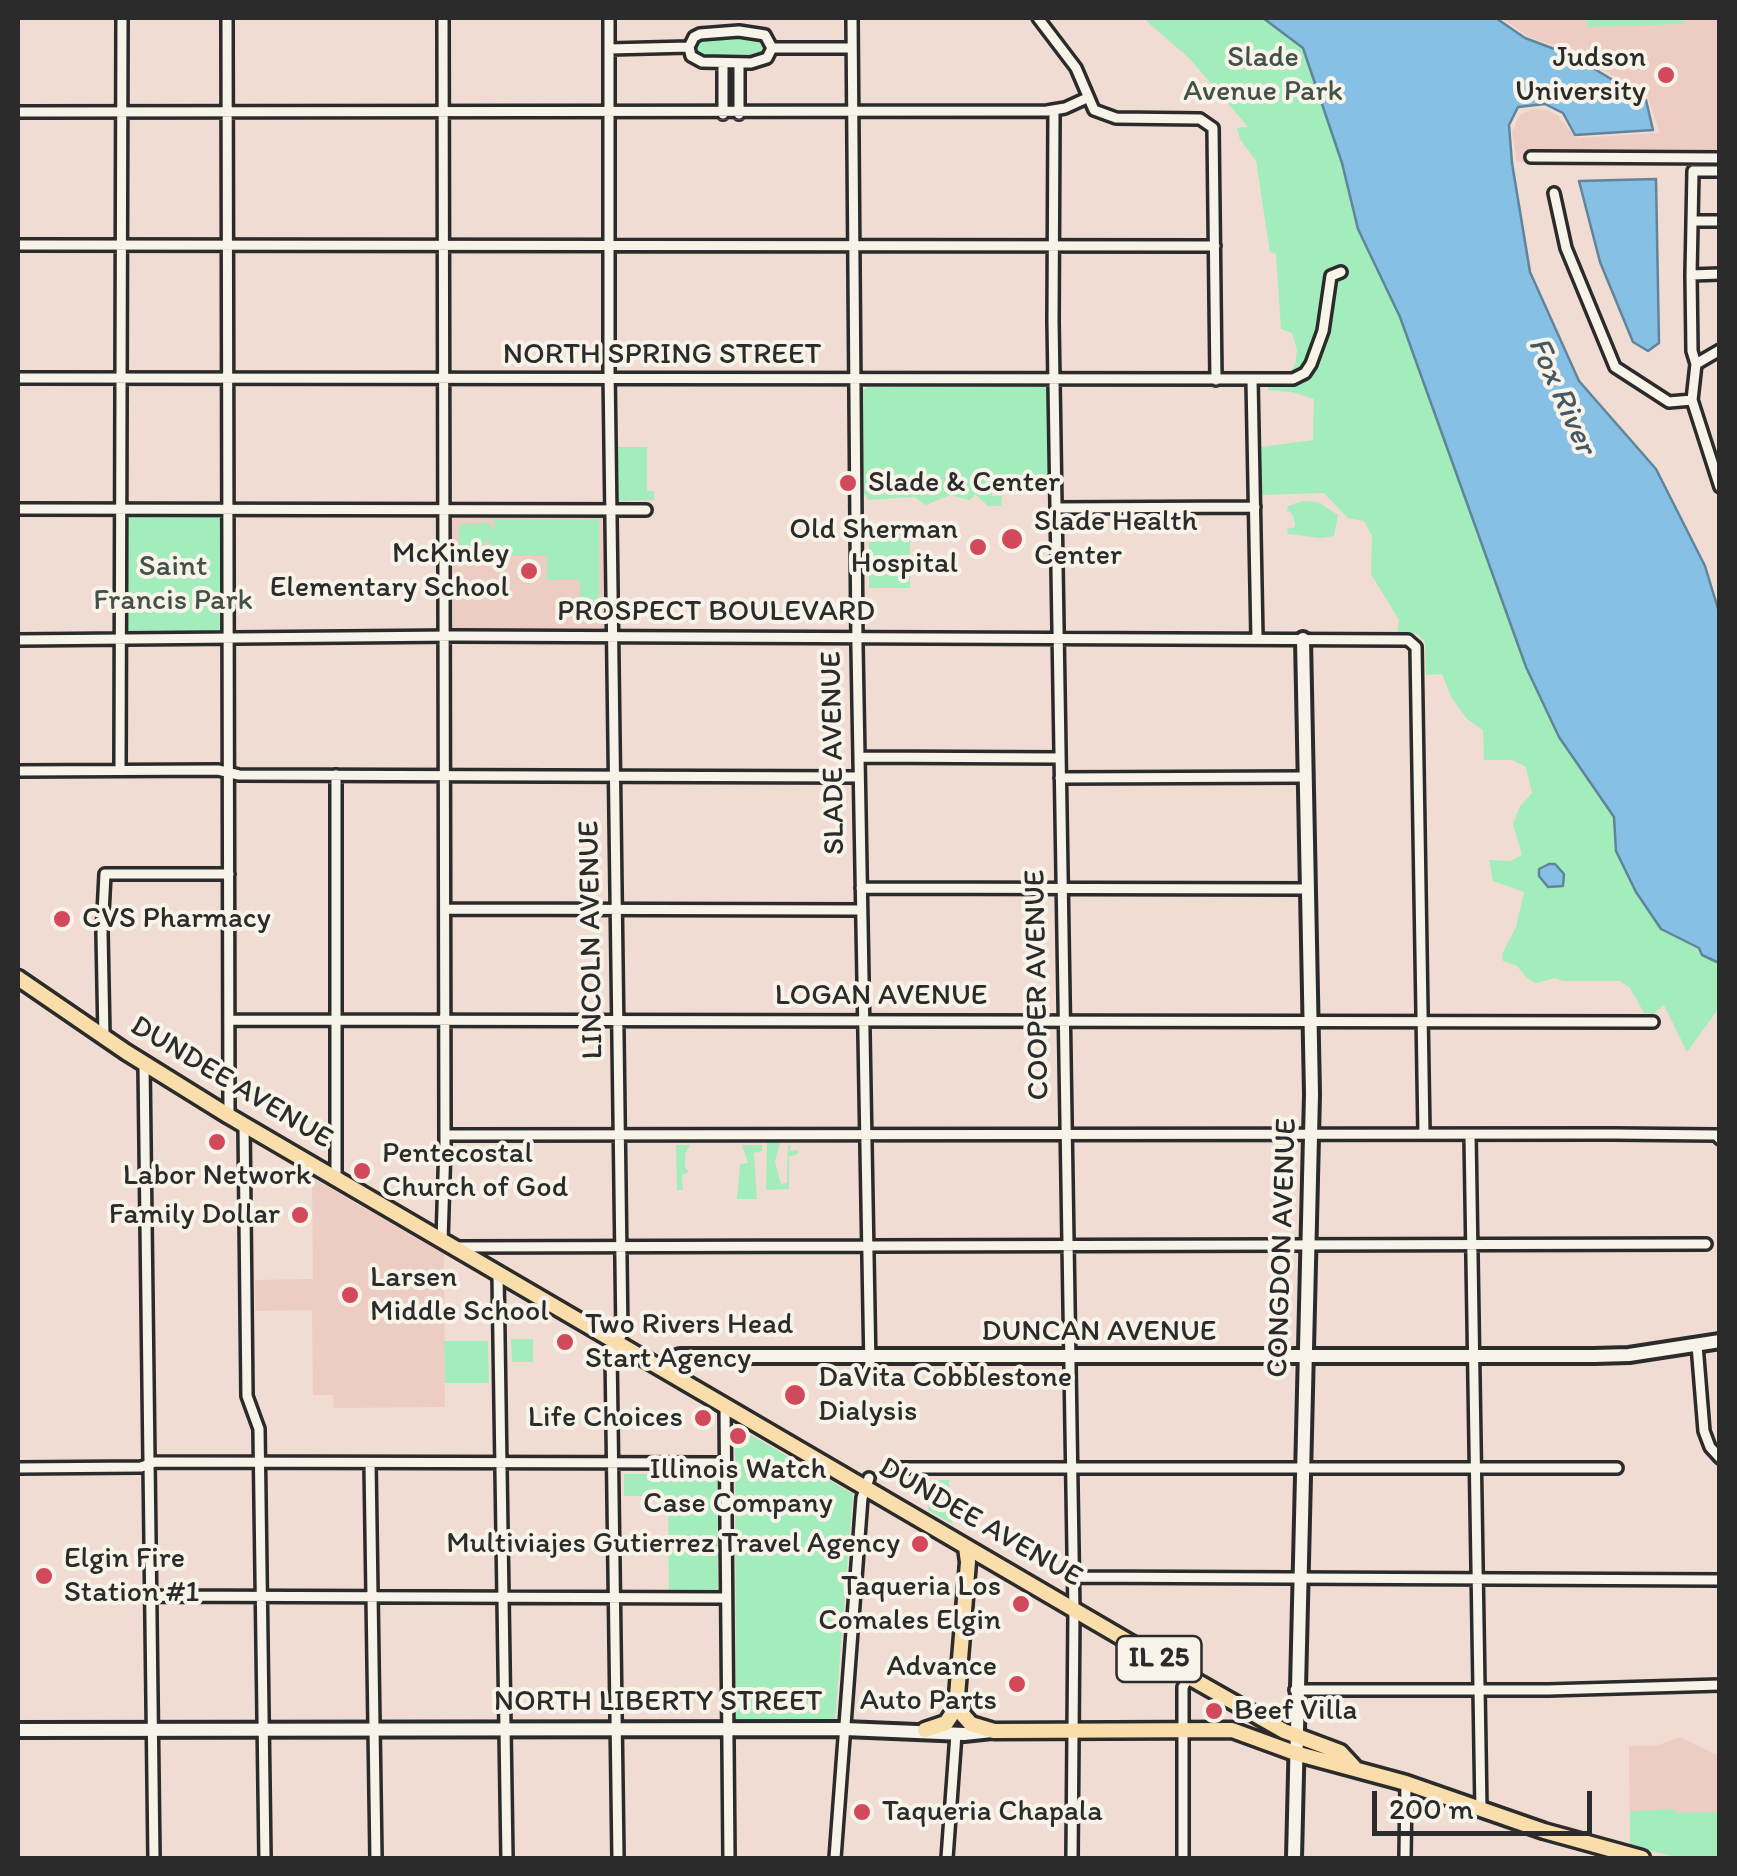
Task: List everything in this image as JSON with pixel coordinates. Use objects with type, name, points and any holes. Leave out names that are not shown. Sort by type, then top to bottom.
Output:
[{"type":"main road","name":"DUNDEE AVENUE","points":[[18,978],[144,1064],[229,1116],[725,1406],[868,1483],[966,1547],[1074,1610],[1295,1734],[1340,1752],[1350,1763]]},
{"type":"main road","points":[[926,1730],[948,1721],[958,1700],[966,1547]]},
{"type":"main road","points":[[967,1574],[993,1562]]},
{"type":"main road","points":[[958,1700],[971,1724],[994,1731]]},
{"type":"main road","points":[[1232,1730],[1295,1734]]},
{"type":"main road","name":"NORTH LIBERTY STREET","points":[[994,1731],[1232,1730],[1294,1753]]},
{"type":"main road","name":"DUNDEE AVENUE","points":[[1294,1753],[1350,1763],[1632,1857]]},
{"type":"street","points":[[120,770],[122,18]]},
{"type":"street","points":[[227,18],[229,1116]]},
{"type":"street","points":[[443,18],[447,1244],[867,1247],[1706,1244]]},
{"type":"street","name":"LINCOLN AVENUE","points":[[609,18],[609,380],[622,1334],[611,1351],[618,1858]]},
{"type":"street","points":[[722,18],[722,31]]},
{"type":"street","points":[[739,18],[739,31]]},
{"type":"street","name":"SLADE AVENUE","points":[[852,18],[857,637],[870,1362]]},
{"type":"street","points":[[1038,18],[1076,68],[1094,110],[1111,118],[1200,118],[1213,128],[1216,380]]},
{"type":"street","points":[[688,47],[694,37],[739,31],[765,35],[772,48]]},
{"type":"street","points":[[609,49],[688,47]]},
{"type":"street","points":[[688,47],[698,60],[723,63],[764,60],[772,48]]},
{"type":"street","points":[[772,48],[852,48]]},
{"type":"street","points":[[723,63],[723,114]]},
{"type":"street","points":[[739,63],[739,114]]},
{"type":"street","points":[[18,112],[1054,111],[1086,98]]},
{"type":"street","name":"COOPER AVENUE","points":[[1054,111],[1052,246],[1074,1610],[1072,1858]]},
{"type":"street","points":[[1532,157],[1720,158]]},
{"type":"street","points":[[1720,171],[1693,170],[1691,274],[1692,350],[1696,364],[1692,400],[1720,487]]},
{"type":"street","points":[[1554,193],[1566,248],[1615,367],[1669,402],[1692,400]]},
{"type":"street","points":[[1693,221],[1720,221]]},
{"type":"street","points":[[18,245],[1215,246]]},
{"type":"street","name":"NORTH SPRING STREET","points":[[18,378],[1294,379],[1305,374],[1319,346],[1331,276],[1341,272]]},
{"type":"street","points":[[1691,274],[1720,274]]},
{"type":"street","points":[[1696,364],[1720,350]]},
{"type":"street","points":[[1252,380],[1257,638]]},
{"type":"street","points":[[1056,508],[1255,507]]},
{"type":"street","points":[[18,509],[646,510]]},
{"type":"street","name":"PROSPECT BOULEVARD","points":[[18,640],[444,636],[1403,639],[1414,643],[1423,1022]]},
{"type":"street","name":"CONGDON AVENUE","points":[[1294,1858],[1312,1022],[1303,639]]},
{"type":"street","points":[[859,757],[1060,758]]},
{"type":"street","points":[[18,770],[860,777]]},
{"type":"street","points":[[336,775],[336,1179]]},
{"type":"street","points":[[1060,778],[1306,777]]},
{"type":"street","points":[[104,1037],[105,874],[229,874]]},
{"type":"street","points":[[861,888],[1308,889]]},
{"type":"street","points":[[445,909],[861,910]]},
{"type":"street","name":"LOGAN AVENUE","points":[[230,1020],[1654,1022]]},
{"type":"street","points":[[1423,1022],[1424,1134]]},
{"type":"street","points":[[144,1064],[154,1858]]},
{"type":"street","points":[[244,1124],[246,1396],[259,1426],[265,1858]]},
{"type":"street","points":[[1470,1134],[1482,1810]]},
{"type":"street","points":[[445,1135],[1718,1137]]},
{"type":"street","points":[[498,1274],[507,1858]]},
{"type":"street","name":"DUNCAN AVENUE","points":[[666,1371],[674,1358],[680,1356],[870,1362],[1070,1357],[1629,1355],[1720,1342]]},
{"type":"street","points":[[1698,1345],[1704,1431],[1720,1458]]},
{"type":"street","points":[[725,1406],[729,1858]]},
{"type":"street","points":[[18,1468],[156,1462],[725,1463]]},
{"type":"street","points":[[370,1463],[376,1858]]},
{"type":"street","points":[[898,1468],[1617,1468]]},
{"type":"street","points":[[835,1858],[862,1498],[868,1483]]},
{"type":"street","points":[[1073,1577],[1720,1580]]},
{"type":"street","points":[[150,1596],[726,1598]]},
{"type":"street","points":[[1182,1858],[1183,1687],[1189,1676]]},
{"type":"street","points":[[1296,1690],[1720,1685]]},
{"type":"street","name":"NORTH LIBERTY STREET","points":[[18,1730],[926,1730],[956,1734],[994,1731]]},
{"type":"street","points":[[947,1858],[956,1734]]},
{"type":"street","points":[[1405,1858],[1406,1783]]},
{"type":"shaded area","name":"Judson University","points":[[1501,18],[1719,18],[1719,164],[1517,162],[1512,132],[1520,115],[1533,109],[1558,116],[1576,138],[1660,133],[1648,97],[1576,53],[1529,37]]},
{"type":"shaded area","name":"McKinley Elementary School","points":[[600,514],[606,518],[607,628],[452,628],[452,515]]},
{"type":"shaded area","name":"Larsen Middle School","points":[[312,1178],[444,1254],[445,1407],[334,1408],[333,1395],[313,1395],[312,1310],[255,1311],[255,1280],[313,1279]]},
{"type":"shaded area","points":[[1680,1737],[1719,1756],[1719,1858],[1630,1839],[1629,1746],[1656,1746]]},
{"type":"green space","name":"Slade Avenue Park","points":[[1143,18],[1263,18],[1303,48],[1342,163],[1358,229],[1400,317],[1526,668],[1559,737],[1614,817],[1616,851],[1636,892],[1661,929],[1719,963],[1719,1008],[1687,1052],[1664,1005],[1653,1014],[1644,1013],[1630,988],[1620,981],[1555,978],[1536,983],[1517,966],[1503,961],[1524,892],[1493,881],[1489,860],[1510,861],[1522,855],[1513,824],[1520,806],[1532,793],[1526,767],[1512,760],[1484,760],[1483,730],[1467,719],[1451,697],[1442,674],[1426,675],[1425,642],[1418,634],[1397,635],[1399,620],[1371,574],[1372,536],[1364,521],[1348,518],[1324,493],[1261,495],[1260,447],[1313,440],[1314,399],[1268,390],[1268,372],[1291,371],[1297,350],[1292,333],[1281,329],[1276,254],[1270,252],[1256,161],[1237,128],[1248,127],[1190,59]]},
{"type":"green space","points":[[1587,18],[1684,18],[1684,24],[1587,27]]},
{"type":"green space","points":[[717,34],[757,35],[765,40],[767,52],[748,60],[698,55],[694,47],[697,40]]},
{"type":"green space","points":[[867,387],[1047,387],[1049,491],[1015,491],[1008,480],[1003,480],[1002,490],[992,491],[992,496],[1002,496],[1001,506],[988,506],[975,494],[970,500],[950,495],[926,505],[914,497],[868,500],[861,495],[859,394]]},
{"type":"green space","points":[[616,447],[647,447],[647,491],[654,491],[654,500],[616,501]]},
{"type":"green space","points":[[1302,501],[1318,502],[1338,515],[1334,536],[1288,534],[1287,529],[1295,527],[1295,523],[1288,506]]},
{"type":"green space","name":"Saint Francis Park","points":[[125,514],[223,514],[221,634],[127,634]]},
{"type":"green space","points":[[494,519],[599,519],[599,623],[580,623],[580,580],[547,580],[547,556],[490,556],[489,539],[475,552],[465,552],[459,546],[459,527],[463,523],[490,523],[494,532]]},
{"type":"green space","points":[[869,534],[910,534],[910,588],[869,588]]},
{"type":"green space","points":[[767,1139],[781,1139],[775,1162],[781,1184],[787,1183],[788,1145],[790,1151],[799,1150],[789,1157],[789,1189],[766,1190]]},
{"type":"green space","points":[[676,1145],[690,1145],[685,1154],[685,1168],[689,1172],[682,1175],[683,1190],[677,1190]]},
{"type":"green space","points":[[742,1145],[762,1145],[762,1151],[754,1153],[757,1199],[737,1199],[740,1164],[748,1163]]},
{"type":"green space","points":[[511,1339],[533,1339],[533,1362],[512,1362]]},
{"type":"green space","points":[[444,1341],[488,1341],[489,1383],[445,1383]]},
{"type":"green space","points":[[735,1426],[853,1494],[835,1720],[736,1722]]},
{"type":"green space","points":[[668,1468],[717,1468],[718,1590],[669,1591],[668,1496],[624,1496],[624,1474],[668,1474]]},
{"type":"green space","points":[[927,1480],[949,1480],[952,1524],[928,1510]]},
{"type":"green space","points":[[1675,1809],[1676,1813],[1719,1812],[1719,1858],[1679,1858],[1630,1845],[1630,1811]]},
{"type":"water","name":"Fox River","points":[[1263,18],[1496,18],[1525,38],[1573,56],[1646,100],[1653,130],[1575,135],[1563,113],[1545,104],[1518,107],[1509,125],[1512,163],[1530,272],[1579,381],[1656,469],[1705,566],[1719,612],[1719,963],[1661,929],[1636,892],[1616,851],[1614,817],[1559,737],[1526,667],[1400,317],[1358,229],[1342,163],[1303,48]]},
{"type":"water","points":[[1656,179],[1659,343],[1648,351],[1633,342],[1600,262],[1579,181]]},
{"type":"water","points":[[1555,864],[1564,874],[1563,886],[1548,887],[1539,876],[1539,869]]},
{"type":"place","name":"Judson University","points":[[1666,75]]},
{"type":"place","name":"Slade & Center","points":[[848,483]]},
{"type":"place","name":"Slade Health Center","points":[[1012,539]]},
{"type":"place","name":"Old Sherman Hospital","points":[[978,547]]},
{"type":"place","name":"McKinley Elementary School","points":[[529,571]]},
{"type":"place","name":"CVS Pharmacy","points":[[62,919]]},
{"type":"place","name":"Labor Network","points":[[217,1142]]},
{"type":"place","name":"Pentecostal Church of God","points":[[362,1171]]},
{"type":"place","name":"Family Dollar","points":[[300,1215]]},
{"type":"place","name":"Larsen Middle School","points":[[350,1295]]},
{"type":"place","name":"Two Rivers Head Start Agency","points":[[565,1342]]},
{"type":"place","name":"DaVita Cobblestone Dialysis","points":[[795,1395]]},
{"type":"place","name":"Life Choices","points":[[703,1418]]},
{"type":"place","name":"Illinois Watch Case Company","points":[[738,1436]]},
{"type":"place","name":"Multiviajes Gutierrez Travel Agency","points":[[920,1544]]},
{"type":"place","name":"Elgin Fire Station #1","points":[[44,1576]]},
{"type":"place","name":"Taqueria Los Comales Elgin","points":[[1021,1604]]},
{"type":"place","name":"Advance Auto Parts","points":[[1017,1684]]},
{"type":"place","name":"Beef Villa","points":[[1214,1711]]},
{"type":"place","name":"Taqueria Chapala","points":[[862,1812]]}]
